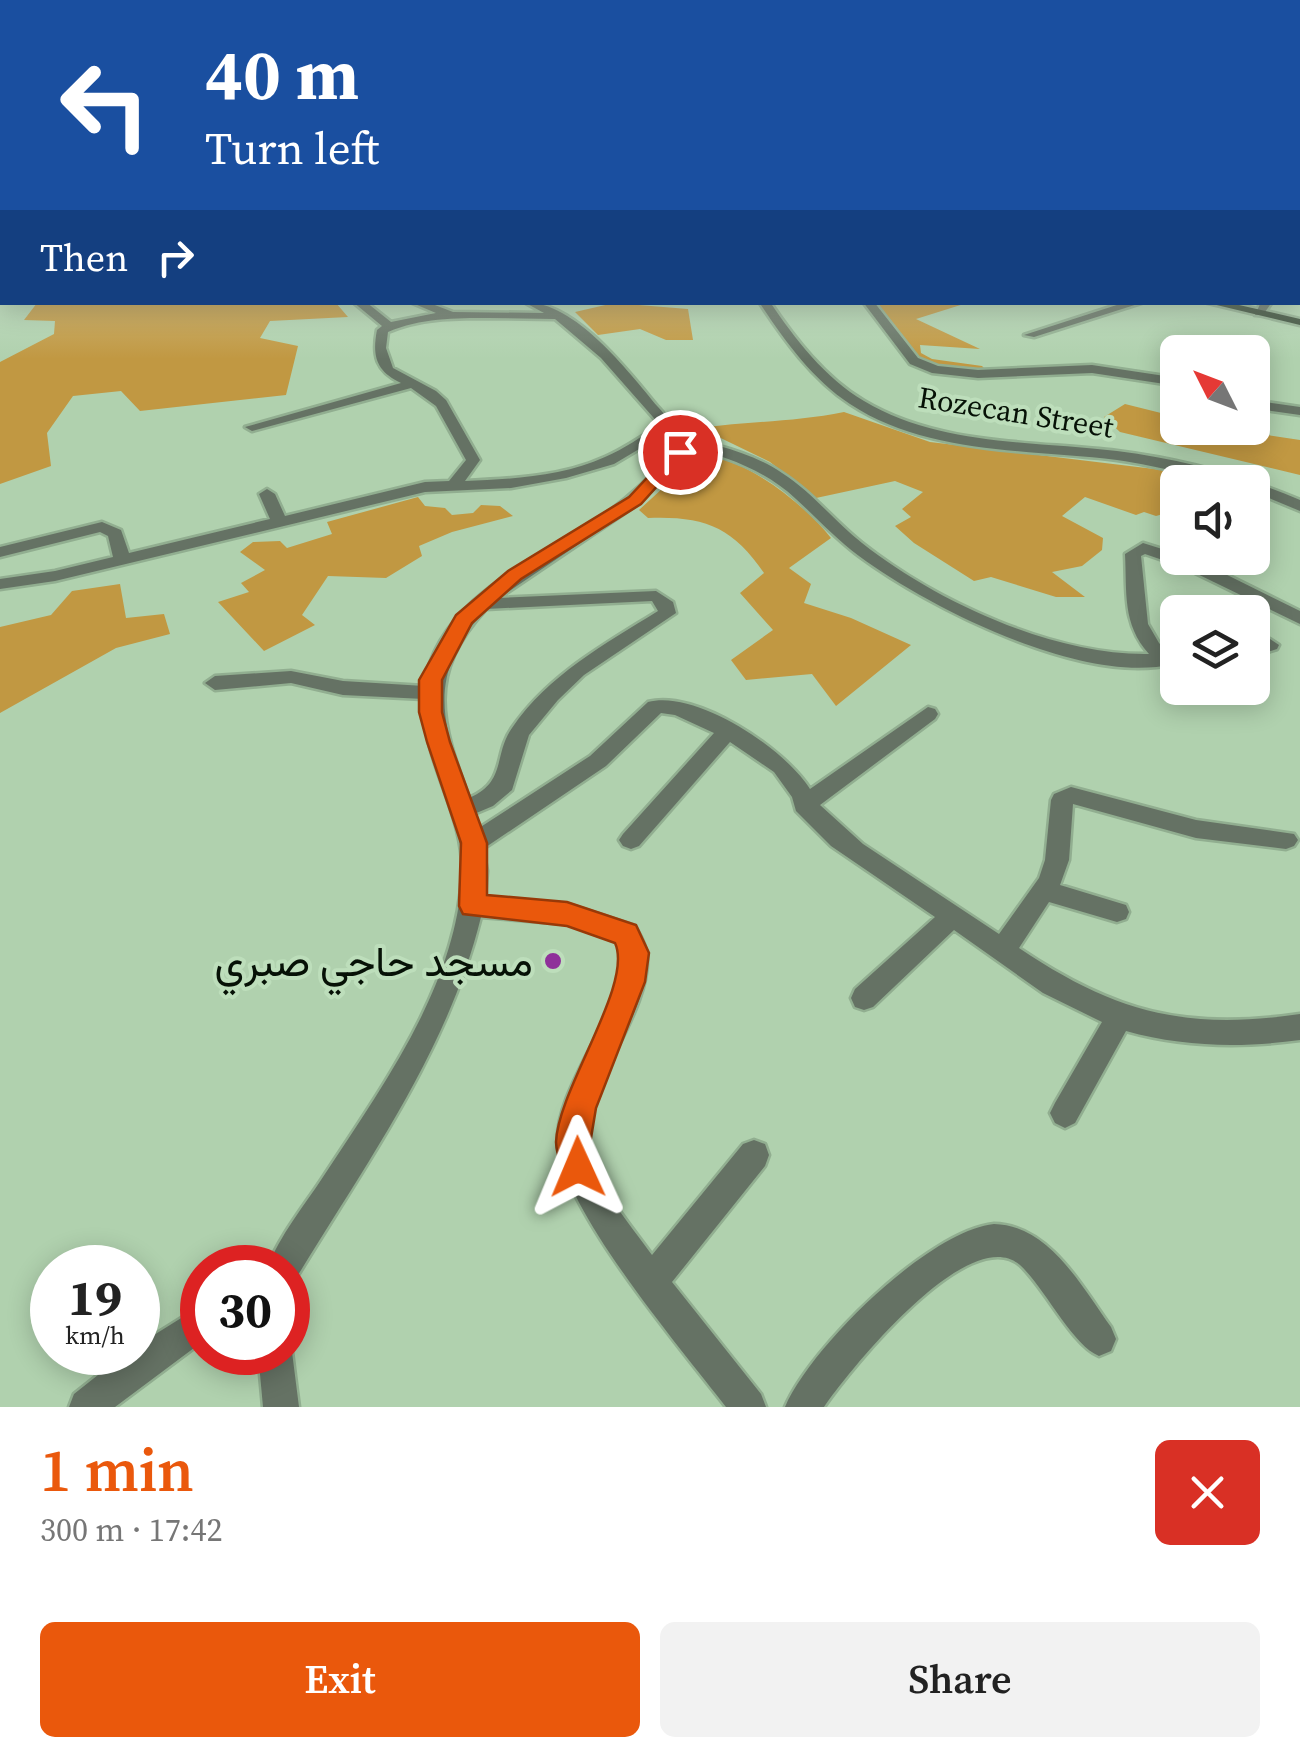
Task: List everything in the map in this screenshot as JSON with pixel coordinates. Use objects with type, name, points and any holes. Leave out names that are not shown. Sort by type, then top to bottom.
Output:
[{"type":"street","points":[[362,305],[389,326],[456,316],[563,318]]},
{"type":"street","points":[[424,305],[456,316]]},
{"type":"street","points":[[297,1245],[408,1072],[456,958],[472,906],[474,843],[438,742],[430,680],[464,620],[481,604],[514,575],[635,500],[680,452],[674,433],[591,342],[563,318],[535,305]]},
{"type":"street","name":"Rozecan Street","points":[[767,305],[827,376],[854,401],[883,417],[989,442],[1168,465]]},
{"type":"street","points":[[870,305],[914,361],[936,370],[978,374],[1092,369],[1160,379]]},
{"type":"street","points":[[1030,335],[1129,305]]},
{"type":"street","points":[[1236,305],[1263,308],[1300,322]]},
{"type":"street","points":[[389,326],[381,338],[381,358],[392,374],[441,403],[473,460],[455,482]]},
{"type":"street","points":[[252,427],[410,385]]},
{"type":"street","points":[[1270,407],[1300,411]]},
{"type":"street","points":[[0,584],[55,576],[278,519],[455,482],[526,481],[576,472],[674,433],[760,465],[791,486],[861,551],[972,617],[1108,659],[1160,661]]},
{"type":"street","points":[[1270,493],[1300,506]]},
{"type":"street","points":[[267,494],[278,519]]},
{"type":"street","points":[[0,552],[102,528],[116,532],[121,560]]},
{"type":"street","points":[[1160,653],[1144,642],[1131,601],[1136,588],[1133,554],[1143,548],[1190,562],[1255,595]]},
{"type":"street","points":[[464,808],[484,800],[504,784],[518,734],[551,695],[596,658],[656,622],[667,613],[668,606],[656,596],[481,604]]},
{"type":"street","points":[[1270,603],[1300,618]]},
{"type":"street","points":[[214,683],[291,677],[376,692],[431,694]]},
{"type":"street","points":[[474,843],[598,761],[655,707],[683,710],[781,766],[792,778],[804,805],[851,850],[1033,971],[1120,1016],[1192,1029],[1265,1033],[1300,1027]]},
{"type":"street","points":[[804,805],[928,714]]},
{"type":"street","points":[[631,840],[726,732]]},
{"type":"street","points":[[1002,950],[1044,890],[1057,860],[1062,800],[1071,795],[1196,829],[1286,840]]},
{"type":"street","points":[[1044,890],[1116,912]]},
{"type":"street","points":[[472,906],[567,914],[626,934],[634,953],[630,982],[580,1108],[573,1144],[578,1167],[651,1282],[748,1407]]},
{"type":"street","points":[[864,998],[953,916]]},
{"type":"street","points":[[1065,1113],[1120,1016]]},
{"type":"street","points":[[651,1282],[754,1155]]},
{"type":"street","points":[[803,1407],[814,1389],[892,1305],[942,1260],[970,1244],[996,1240],[1019,1244],[1066,1294],[1099,1340]]},
{"type":"street","points":[[87,1407],[180,1337]]},
{"type":"street","points":[[278,1375],[281,1407]]},
{"type":"shaded area","points":[[35,305],[338,305],[348,317],[270,321],[260,338],[298,346],[286,395],[140,411],[121,391],[73,396],[47,433],[51,466],[0,484],[0,362],[54,334],[55,321],[24,320]]},
{"type":"shaded area","points":[[605,305],[688,309],[693,340],[666,340],[640,329],[598,335],[575,312]]},
{"type":"shaded area","points":[[879,305],[961,305],[916,319],[980,349],[920,345],[921,353],[932,359],[982,366],[987,371],[932,363],[900,338]]},
{"type":"shaded area","points":[[1125,404],[1160,413],[1160,442],[1120,432],[1104,417]]},
{"type":"shaded area","points":[[844,412],[930,442],[1160,470],[1160,515],[1136,515],[1085,497],[1062,516],[1103,538],[1102,550],[1082,566],[1052,572],[1085,597],[1056,597],[991,577],[974,581],[914,543],[895,526],[911,517],[902,509],[923,492],[895,481],[816,498],[770,462],[700,428]]},
{"type":"shaded area","points":[[1270,435],[1300,440],[1300,475],[1174,445],[1270,445]]},
{"type":"shaded area","points":[[709,456],[742,467],[776,487],[831,538],[789,568],[811,584],[804,603],[851,618],[911,645],[836,706],[812,674],[746,680],[731,660],[773,630],[740,593],[764,573],[740,544],[715,527],[685,519],[648,518],[639,510],[688,465]]},
{"type":"shaded area","points":[[418,497],[425,506],[445,508],[452,515],[473,513],[481,505],[500,506],[513,516],[452,532],[419,546],[422,556],[386,578],[328,576],[302,615],[315,625],[264,651],[218,602],[249,592],[241,583],[265,570],[240,552],[253,542],[280,541],[287,548],[332,534],[327,522]]},
{"type":"shaded area","points":[[120,584],[126,618],[164,614],[170,634],[116,648],[0,713],[0,627],[51,615],[72,591]]},
{"type":"place","name":"مسجد حاجي صبري","points":[[553,961]]},
{"type":"route","points":[[578,1167],[573,1144],[580,1108],[630,982],[634,953],[626,934],[567,914],[472,906],[474,843],[438,742],[431,712],[430,680],[464,620],[514,575],[635,500],[680,452]]}]
